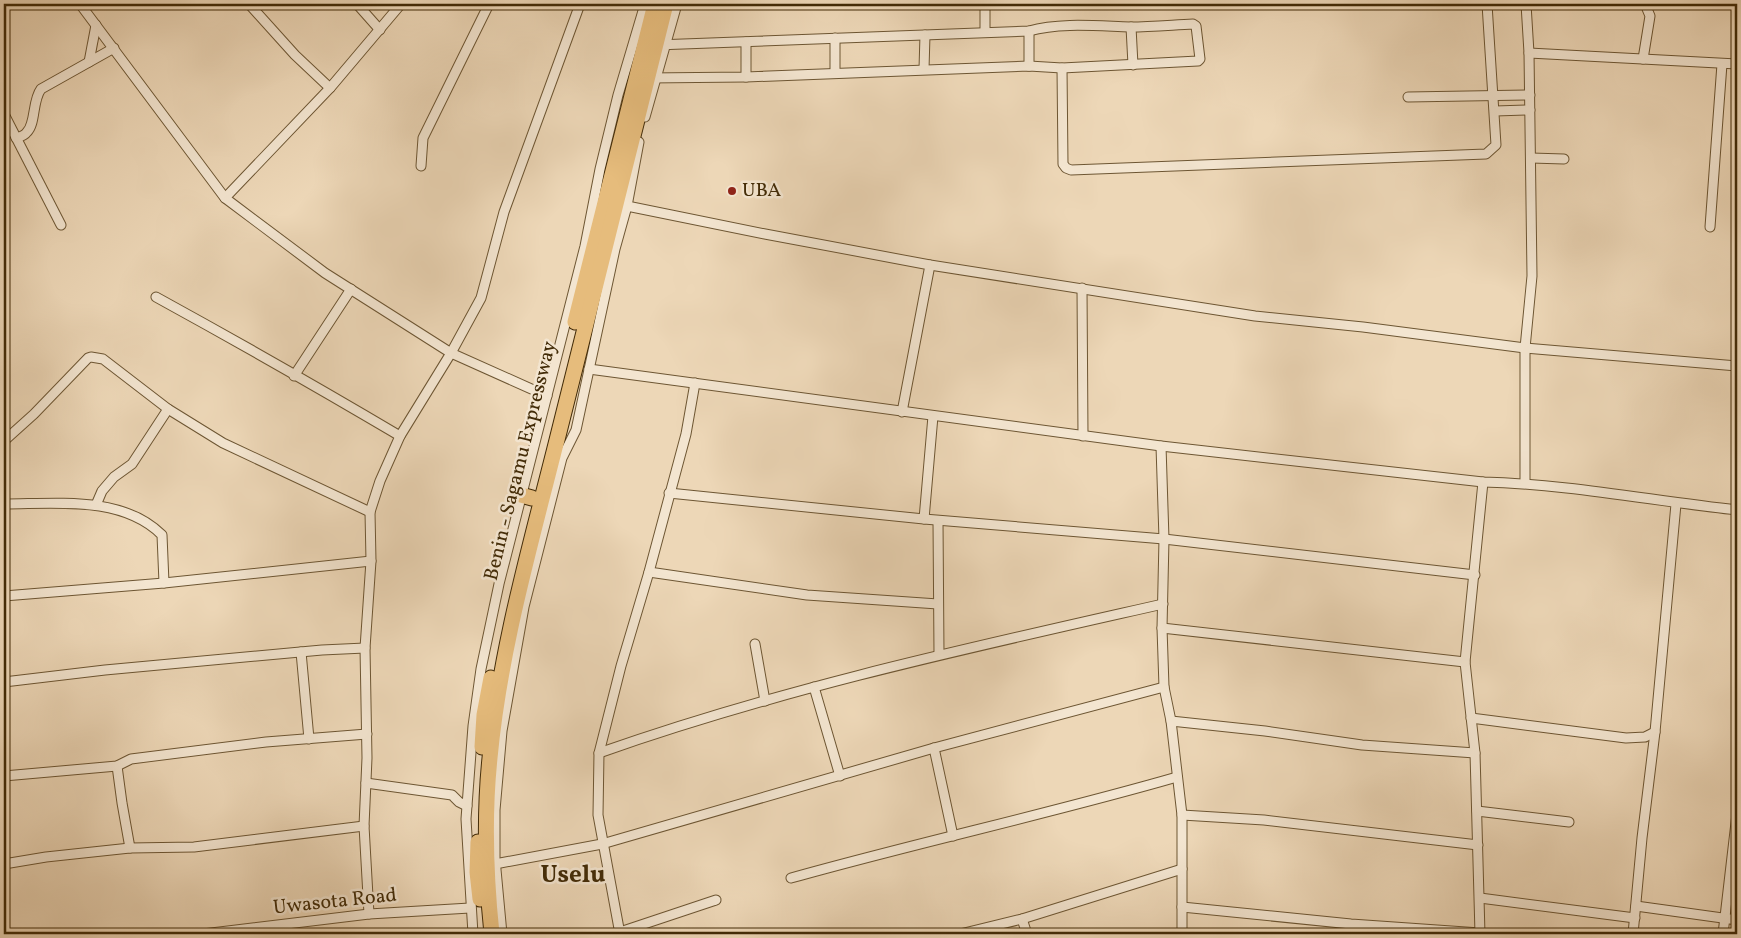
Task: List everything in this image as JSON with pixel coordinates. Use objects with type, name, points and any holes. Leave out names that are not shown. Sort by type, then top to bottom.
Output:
[{"type":"highway","name":"Benin - Sagamu Expressway","points":[[483,934],[477,872],[479,782],[484,715],[527,497],[655,4]]},
{"type":"highway","points":[[492,934],[487,845],[487,793],[490,756],[504,659],[531,543],[661,45],[666,4]]},
{"type":"street","points":[[80,4],[225,198],[326,274],[451,353],[547,396]]},
{"type":"street","points":[[249,4],[295,55],[330,88]]},
{"type":"street","points":[[357,4],[380,30]]},
{"type":"street","points":[[225,198],[330,88],[401,4]]},
{"type":"street","points":[[422,166],[423,138],[489,4]]},
{"type":"street","points":[[369,914],[364,826],[367,734],[365,648],[371,561],[370,512],[380,481],[400,436],[451,353],[481,298],[504,212],[580,4]]},
{"type":"street","points":[[473,934],[470,908],[466,806],[473,726],[481,669],[499,584],[527,497],[547,396],[585,246],[600,169],[618,95],[645,4]]},
{"type":"street","points":[[502,934],[495,864],[495,810],[502,731],[524,607],[562,458],[576,430],[627,206],[652,78],[746,77],[1028,66],[1062,68],[1198,61],[1200,59],[1196,26],[1193,24],[1131,27],[1109,25],[1040,28],[1029,31],[661,45],[677,4]]},
{"type":"street","points":[[985,32],[986,4]]},
{"type":"street","points":[[1062,68],[1063,164],[1071,170],[1486,154],[1494,149],[1496,145],[1488,4]]},
{"type":"street","points":[[1525,483],[1524,348],[1532,276],[1530,95],[1526,4]]},
{"type":"street","points":[[1644,59],[1650,16],[1645,4]]},
{"type":"street","points":[[89,62],[96,25]]},
{"type":"street","points":[[1131,27],[1133,65]]},
{"type":"street","points":[[1028,66],[1029,31]]},
{"type":"street","points":[[924,69],[925,35]]},
{"type":"street","points":[[835,38],[835,73]]},
{"type":"street","points":[[746,42],[746,77]]},
{"type":"street","points":[[16,138],[27,132],[31,126],[35,100],[41,89],[114,48]]},
{"type":"street","points":[[1529,53],[1737,64]]},
{"type":"street","points":[[1710,227],[1722,64]]},
{"type":"street","points":[[1408,97],[1530,95]]},
{"type":"street","points":[[1495,111],[1530,110]]},
{"type":"street","points":[[4,114],[61,225]]},
{"type":"street","points":[[1531,158],[1564,159]]},
{"type":"street","points":[[627,206],[930,265],[1255,316],[1363,327],[1524,348],[1737,366]]},
{"type":"street","points":[[902,412],[930,265]]},
{"type":"street","points":[[1082,288],[1083,436]]},
{"type":"street","points":[[294,376],[350,289]]},
{"type":"street","points":[[156,297],[273,361],[294,376],[400,436]]},
{"type":"street","points":[[4,441],[92,356],[103,359],[168,409],[223,443],[370,512]]},
{"type":"street","points":[[589,369],[1161,446],[1483,482],[1525,483],[1676,504],[1737,510]]},
{"type":"street","points":[[695,383],[686,434],[649,572],[620,666],[599,753],[598,815],[620,933],[716,900]]},
{"type":"street","points":[[96,505],[102,491],[114,478],[132,464],[168,409]]},
{"type":"street","points":[[924,519],[933,416]]},
{"type":"street","points":[[1161,446],[1164,539],[1162,628],[1164,687],[1171,721],[1182,815],[1182,934]]},
{"type":"street","points":[[1182,907],[1351,924],[1480,934],[1475,754],[1465,662],[1483,482]]},
{"type":"street","points":[[669,493],[938,521],[1164,539],[1475,575]]},
{"type":"street","points":[[4,504],[96,505],[132,515],[151,524],[162,535],[164,583]]},
{"type":"street","points":[[1633,934],[1651,736],[1676,504]]},
{"type":"street","points":[[938,521],[939,654]]},
{"type":"street","points":[[4,596],[164,583],[371,561]]},
{"type":"street","points":[[649,572],[806,595],[938,604]]},
{"type":"street","points":[[599,753],[814,687],[939,654],[1163,604]]},
{"type":"street","points":[[1162,628],[1465,662]]},
{"type":"street","points":[[755,644],[766,701]]},
{"type":"street","points":[[4,682],[105,670],[365,648]]},
{"type":"street","points":[[301,652],[309,739]]},
{"type":"street","points":[[814,687],[840,776]]},
{"type":"street","points":[[495,864],[602,844],[934,748],[1164,687]]},
{"type":"street","points":[[1470,718],[1594,735],[1626,738],[1651,736]]},
{"type":"street","points":[[1171,721],[1265,731],[1362,745],[1475,754]]},
{"type":"street","points":[[4,776],[117,766],[131,759],[266,742],[367,734]]},
{"type":"street","points":[[934,748],[953,836]]},
{"type":"street","points":[[117,766],[130,848]]},
{"type":"street","points":[[791,878],[875,854],[953,836],[1177,778]]},
{"type":"street","points":[[366,783],[452,795],[466,806]]},
{"type":"street","points":[[1477,811],[1569,822]]},
{"type":"street","points":[[1723,934],[1737,814]]},
{"type":"street","points":[[1182,815],[1264,820],[1478,845]]},
{"type":"street","points":[[4,864],[46,856],[130,848],[194,847],[364,826]]},
{"type":"street","points":[[960,934],[1022,919],[1182,869]]},
{"type":"street","points":[[1480,898],[1635,918]]},
{"type":"street","points":[[1636,906],[1737,920]]},
{"type":"street","name":"Uwasota Road","points":[[203,934],[273,930],[369,914],[470,908]]},
{"type":"street","points":[[1022,919],[1027,934]]},
{"type":"place","name":"UBA","points":[[732,191]]},
{"type":"district","name":"Uselu","points":[[573,875]]}]
